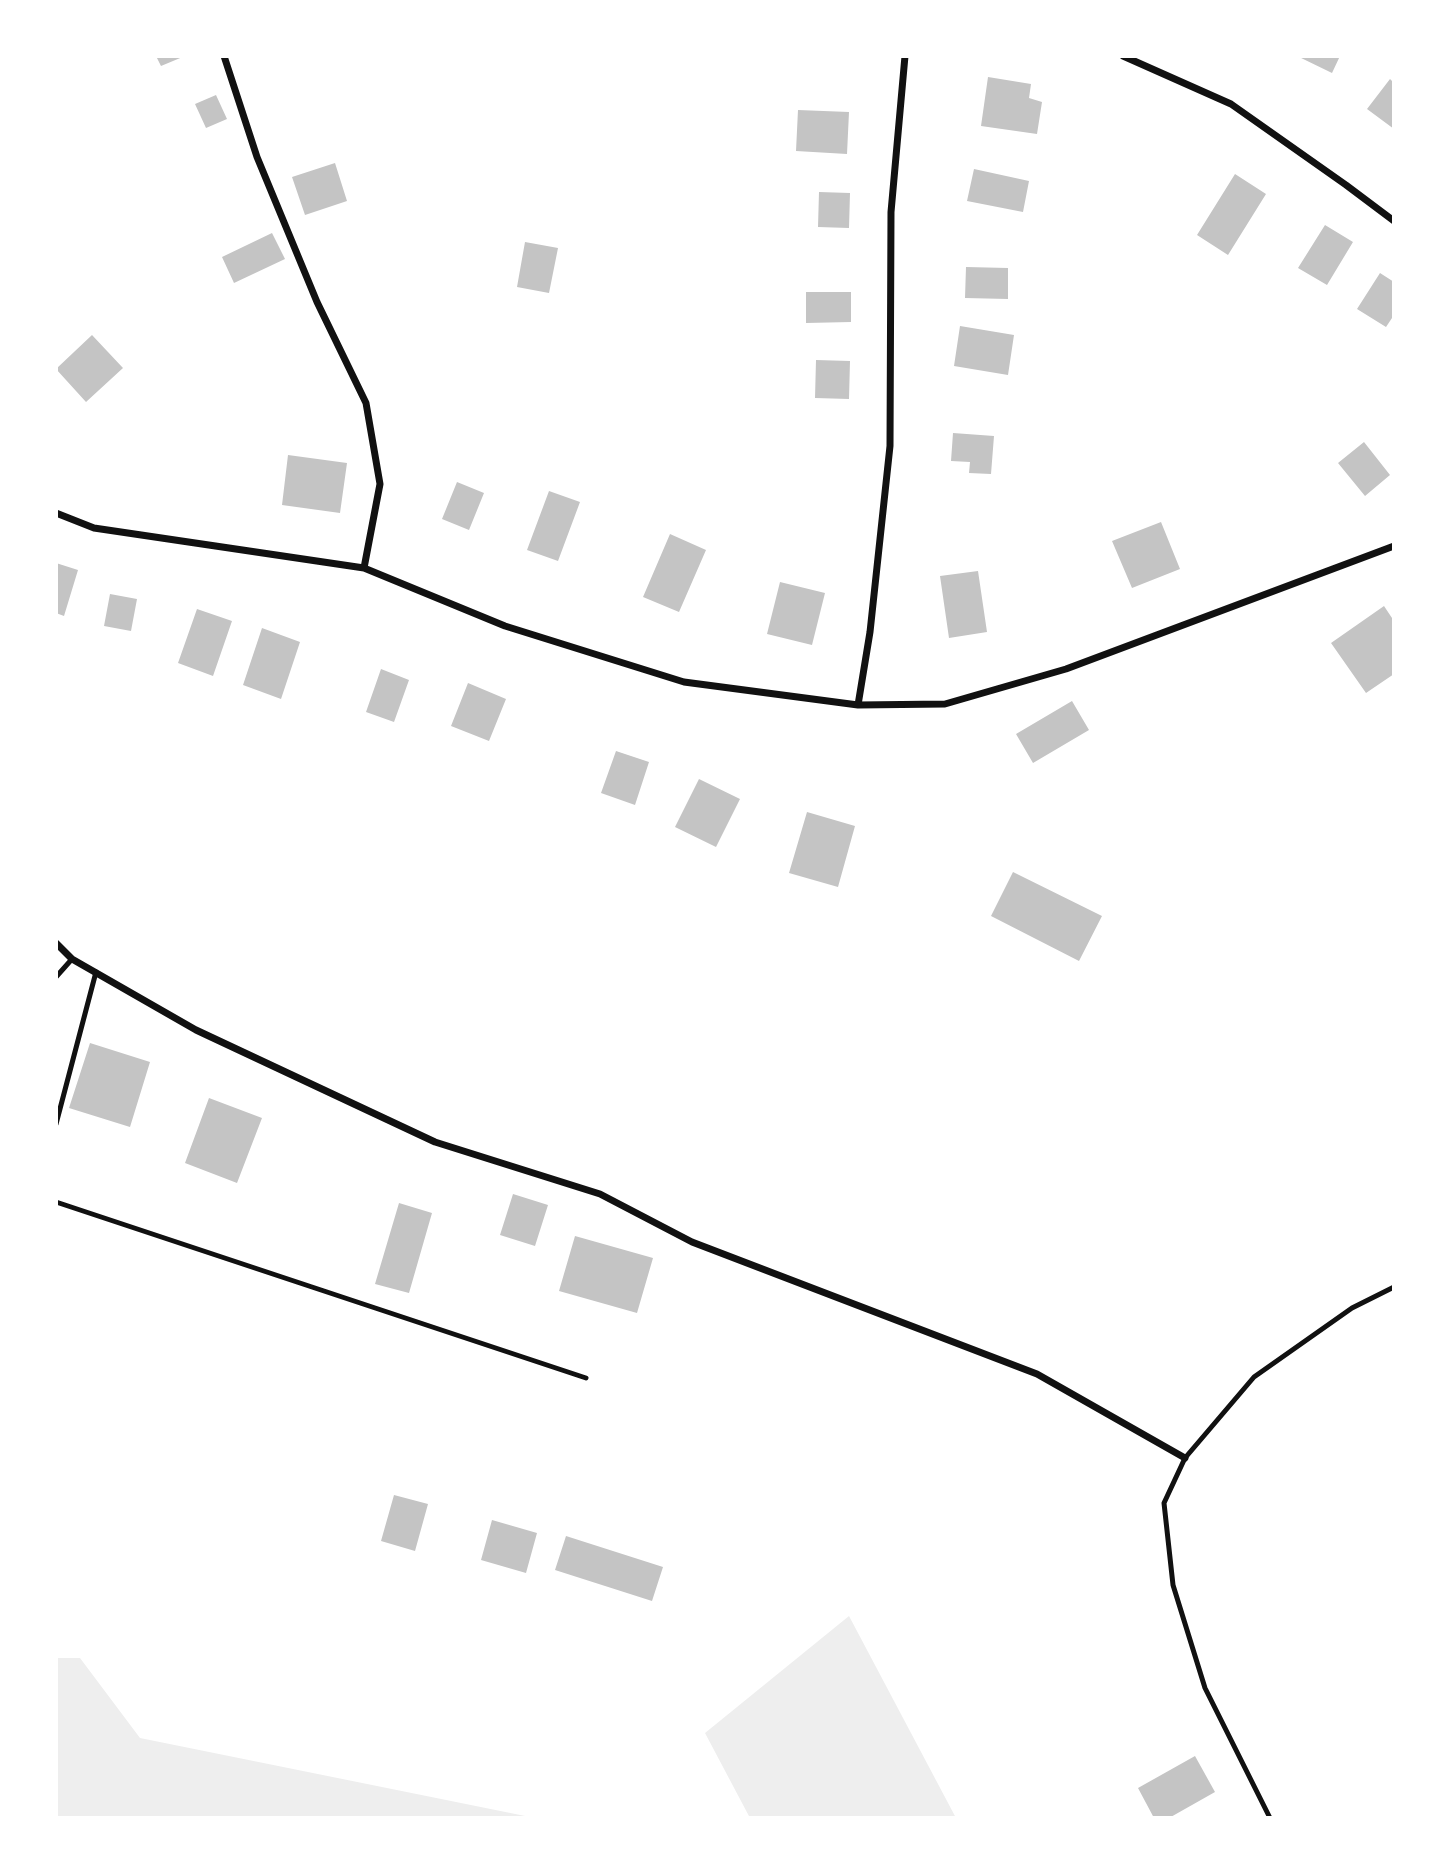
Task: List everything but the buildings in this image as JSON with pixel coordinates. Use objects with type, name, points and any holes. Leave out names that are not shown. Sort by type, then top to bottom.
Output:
[{"type":"street","points":[[224,56],[257,157],[317,302],[366,403],[380,484],[365,568]]},
{"type":"street","points":[[858,705],[870,632],[890,446],[891,212],[905,56]]},
{"type":"street","points":[[1122,56],[1231,104],[1394,222]]},
{"type":"street","points":[[56,513],[94,528],[365,568],[505,626],[684,682],[858,705],[945,704],[1066,669],[1394,546]]},
{"type":"street","points":[[56,943],[72,958],[196,1030],[435,1142],[600,1194],[692,1242],[1037,1374],[1185,1458]]},
{"type":"lane","points":[[56,977],[72,958]]},
{"type":"lane","points":[[56,1124],[96,972]]},
{"type":"lane","points":[[56,1202],[586,1378]]},
{"type":"lane","points":[[1270,1818],[1205,1688],[1173,1585],[1164,1503],[1185,1458],[1254,1377],[1352,1308],[1394,1287]]},
{"type":"shaded area","points":[[849,1616],[956,1818],[750,1818],[705,1733]]},
{"type":"shaded area","points":[[56,1658],[80,1658],[140,1738],[535,1818],[56,1818]]}]
